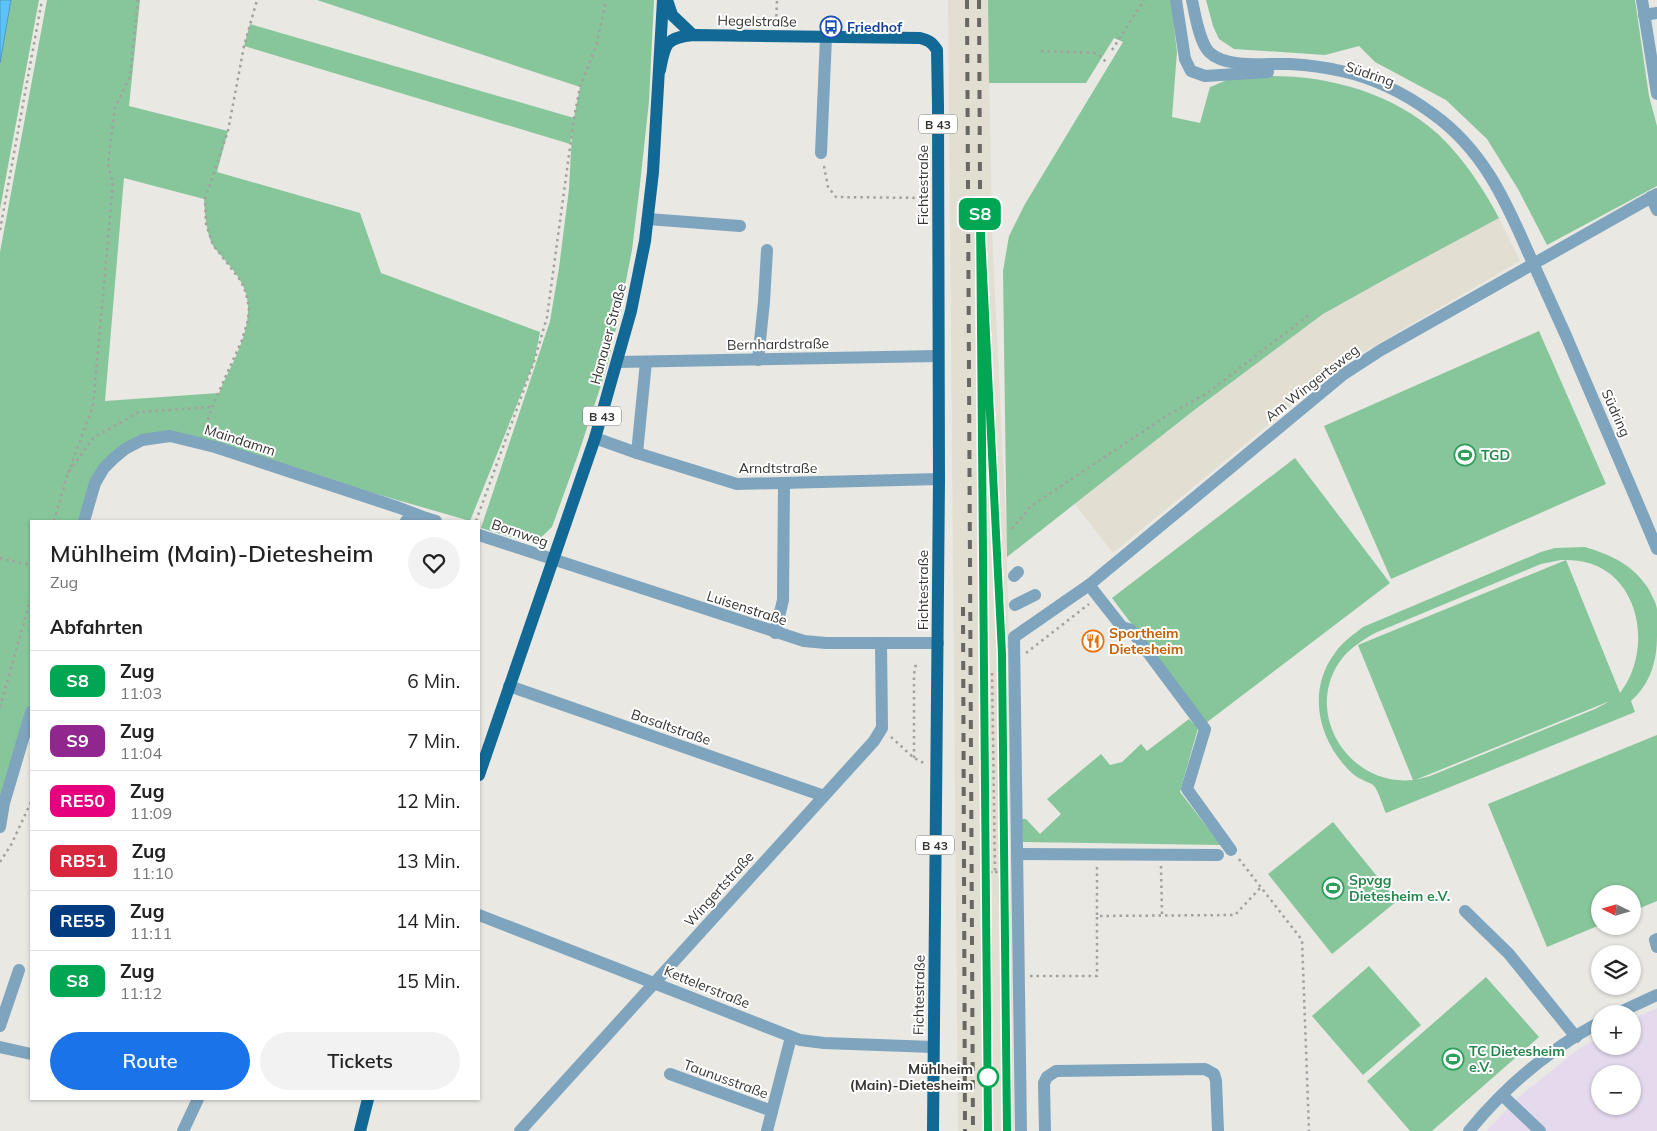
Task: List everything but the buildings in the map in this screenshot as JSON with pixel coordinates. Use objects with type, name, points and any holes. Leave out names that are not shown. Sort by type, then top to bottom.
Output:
[{"type":"main road","name":"B 43","points":[[665,0],[672,15],[693,35]]},
{"type":"main road","name":"Hanauer Straße","points":[[480,773],[595,438],[618,362],[635,294],[648,219],[665,0]]},
{"type":"main road","name":"Hegelstraße","points":[[660,70],[663,55],[669,42],[677,37],[693,35],[920,38],[929,40],[937,50]]},
{"type":"main road","name":"Fichtestraße","points":[[933,1131],[939,479],[937,50]]},
{"type":"main road","points":[[360,1131],[368,1100]]},
{"type":"street","name":"Südring","points":[[1176,0],[1185,59],[1191,71],[1196,74],[1221,76],[1279,72],[1323,76],[1349,82],[1382,94],[1398,101],[1434,123],[1456,144],[1484,178],[1533,263]]},
{"type":"street","name":"Südring","points":[[1192,0],[1202,38],[1209,52],[1215,56],[1243,64],[1290,64],[1343,71],[1378,83],[1399,93],[1434,115],[1464,141],[1490,174],[1512,215],[1657,549]]},
{"type":"street","points":[[1642,0],[1651,14],[1657,94]]},
{"type":"street","points":[[821,153],[826,37]]},
{"type":"street","name":"Am Wingertsweg","points":[[1017,848],[1014,637],[1089,585],[1344,374],[1381,350],[1654,196]]},
{"type":"street","points":[[1654,196],[1657,210]]},
{"type":"street","points":[[648,219],[740,226]]},
{"type":"street","points":[[758,360],[767,250]]},
{"type":"street","name":"Bernhardstraße","points":[[618,362],[938,356]]},
{"type":"street","points":[[637,453],[646,362]]},
{"type":"street","name":"Maindamm","points":[[84,520],[95,483],[104,468],[125,449],[142,440],[170,436],[200,443],[397,507],[431,520]]},
{"type":"street","name":"Arndtstraße","points":[[595,438],[737,484],[939,479]]},
{"type":"street","points":[[775,632],[783,600],[784,484]]},
{"type":"street","name":"Bornweg","points":[[480,535],[552,560]]},
{"type":"street","name":"Luisenstraße","points":[[552,560],[794,639],[814,643],[938,643]]},
{"type":"street","points":[[1089,585],[1122,627],[1131,630],[1205,729],[1187,789],[1231,850]]},
{"type":"street","points":[[1015,606],[1035,595]]},
{"type":"street","points":[[881,643],[882,728]]},
{"type":"street","name":"Basaltstraße","points":[[509,686],[824,796]]},
{"type":"street","points":[[0,827],[4,803],[30,715]]},
{"type":"street","name":"Wingertstraße","points":[[520,1131],[874,741],[882,728]]},
{"type":"street","points":[[1021,1131],[1017,848],[1097,854],[1218,855]]},
{"type":"street","points":[[1465,911],[1509,954],[1576,1037]]},
{"type":"street","name":"Kettelerstraße","points":[[480,915],[791,1037],[824,1043],[933,1046]]},
{"type":"street","points":[[1657,939],[1655,940],[1657,947]]},
{"type":"street","points":[[0,1022],[19,970]]},
{"type":"street","points":[[1635,1005],[1657,995]]},
{"type":"street","points":[[1469,1131],[1502,1095],[1541,1061],[1591,1028]]},
{"type":"street","name":"Taunusstraße","points":[[767,1131],[791,1037]]},
{"type":"street","points":[[0,1047],[30,1054]]},
{"type":"street","points":[[1045,1131],[1044,1083],[1046,1078],[1056,1072],[1206,1069],[1214,1074],[1216,1081],[1218,1131]]},
{"type":"street","name":"Taunusstraße","points":[[670,1074],[772,1111]]},
{"type":"street","points":[[1502,1095],[1540,1131]]},
{"type":"street","points":[[183,1131],[198,1100]]},
{"type":"path","points":[[0,230],[42,0]]},
{"type":"path","points":[[68,473],[93,406],[113,184],[108,164],[114,107],[130,77],[138,0]]},
{"type":"path","points":[[200,443],[212,407],[242,340],[248,320],[249,308],[246,293],[241,281],[213,245],[206,224],[204,199],[228,131],[244,46],[257,0]]},
{"type":"path","points":[[476,520],[534,362],[547,317],[574,118],[580,87],[596,46],[606,0]]},
{"type":"path","points":[[776,0],[776,26]]},
{"type":"path","points":[[1112,50],[1144,0]]},
{"type":"path","points":[[1041,51],[1094,53],[1099,54],[1106,62]]},
{"type":"path","points":[[821,153],[828,187],[836,197],[938,198]]},
{"type":"path","points":[[1012,529],[1038,501],[1171,414],[1206,394],[1309,315]]},
{"type":"path","points":[[0,558],[30,566]]},
{"type":"path","points":[[0,707],[30,602]]},
{"type":"path","points":[[1020,658],[1089,604]]},
{"type":"path","points":[[914,758],[914,674],[916,664]]},
{"type":"path","points":[[992,670],[995,872]]},
{"type":"path","points":[[882,728],[914,758],[936,769]]},
{"type":"path","points":[[0,862],[11,845],[30,804]]},
{"type":"path","points":[[1231,850],[1302,940],[1309,1131]]},
{"type":"path","points":[[1019,976],[1097,976],[1097,854]]},
{"type":"path","points":[[1162,854],[1162,915]]},
{"type":"path","points":[[990,872],[1002,871]]},
{"type":"path","points":[[1097,916],[1235,915],[1261,887]]},
{"type":"shaded area","points":[[948,0],[988,0],[992,230],[1006,525],[1011,721],[1014,1131],[958,1131]]},
{"type":"shaded area","points":[[1499,218],[1520,261],[1340,366],[1113,553],[1075,504],[1197,408],[1323,314]]},
{"type":"shaded area","points":[[1657,1008],[1657,1131],[1486,1131],[1520,1096],[1577,1050],[1591,1042],[1591,1055],[1641,1055],[1641,1015]]},
{"type":"green space","points":[[11,0],[39,0],[0,209],[0,63]]},
{"type":"green space","points":[[47,0],[140,0],[129,106],[228,131],[217,172],[360,213],[381,273],[540,332],[534,362],[470,520],[200,443],[158,437],[113,459],[84,520],[30,520],[30,715],[0,810],[0,252]],"holes":[[[124,178],[204,199],[205,216],[212,244],[238,276],[248,302],[247,321],[242,342],[219,393],[105,401]]]},
{"type":"green space","points":[[317,0],[654,0],[649,101],[640,184],[632,250],[619,316],[606,370],[552,527],[536,542],[517,539],[481,528],[550,321],[569,189],[572,133],[570,144],[244,46],[250,24],[574,118],[580,87]]},
{"type":"green space","points":[[988,0],[1171,0],[1177,52],[1172,117],[1200,123],[1210,87],[1242,76],[1289,76],[1335,83],[1358,89],[1380,97],[1401,108],[1421,120],[1439,135],[1472,174],[1499,218],[1323,314],[1197,408],[1007,557],[1003,271],[1009,236],[1025,204],[1123,42],[1114,38],[1086,83],[989,83]]},
{"type":"green space","points":[[1206,0],[1635,0],[1649,96],[1657,126],[1657,186],[1547,245],[1518,189],[1487,139],[1446,100],[1375,62],[1359,46],[1325,55],[1234,49],[1219,39],[1213,26]]},
{"type":"green space","name":"TGD","points":[[1539,331],[1606,484],[1391,579],[1324,426]]},
{"type":"green space","points":[[1295,458],[1390,583],[1206,723],[1112,598]]},
{"type":"green space","points":[[1585,547],[1612,557],[1628,567],[1642,580],[1656,604],[1656,655],[1648,680],[1631,701],[1635,712],[1386,813],[1375,787],[1360,779],[1345,766],[1335,754],[1322,726],[1319,711],[1321,681],[1335,653],[1344,642],[1363,627],[1541,552],[1555,548]],"holes":[[[1566,560],[1590,563],[1610,574],[1624,589],[1634,608],[1638,630],[1637,652],[1631,673],[1620,693]],[[1566,560],[1358,645],[1413,780],[1389,779],[1368,771],[1351,758],[1337,741],[1329,720],[1327,699],[1332,677],[1344,656],[1355,646],[1375,633],[1541,564]],[[1610,701],[1595,709],[1430,776],[1415,780]]]},
{"type":"green space","points":[[1189,719],[1198,728],[1180,792],[1221,845],[1023,842],[1021,819],[1026,819],[1040,834],[1061,814],[1047,799],[1101,754],[1110,765],[1122,762],[1141,744],[1147,751]]},
{"type":"green space","points":[[1657,735],[1657,901],[1641,908],[1641,885],[1591,885],[1591,929],[1547,947],[1488,804]]},
{"type":"green space","name":"Spvgg Dietesheim e.V.","points":[[1333,822],[1397,901],[1332,954],[1268,874]]},
{"type":"green space","points":[[1369,966],[1421,1025],[1363,1075],[1312,1016]]},
{"type":"green space","name":"TC Dietesheim e.V.","points":[[1486,977],[1539,1037],[1432,1131],[1410,1131],[1367,1081]]},
{"type":"water","points":[[0,0],[11,0],[0,63]]},
{"type":"railway","points":[[967,0],[973,1131]]},
{"type":"railway","points":[[979,0],[988,1131]]},
{"type":"railway","points":[[988,381],[1002,654],[1007,1131]]},
{"type":"railway","points":[[963,607],[965,1131]]},
{"type":"train","name":"S8","points":[[988,1131],[980,214],[1002,654],[1007,1131]]},
{"type":"place","name":"Friedhof","points":[[831,27]]},
{"type":"place","name":"TGD","points":[[1465,455]]},
{"type":"place","name":"Sportheim Dietesheim","points":[[1093,641]]},
{"type":"place","name":"Spvgg Dietesheim e.V.","points":[[1333,888]]},
{"type":"place","name":"TC Dietesheim e.V.","points":[[1453,1059]]},
{"type":"place","name":"Mühlheim (Main)-Dietesheim","points":[[988,1077]]}]
